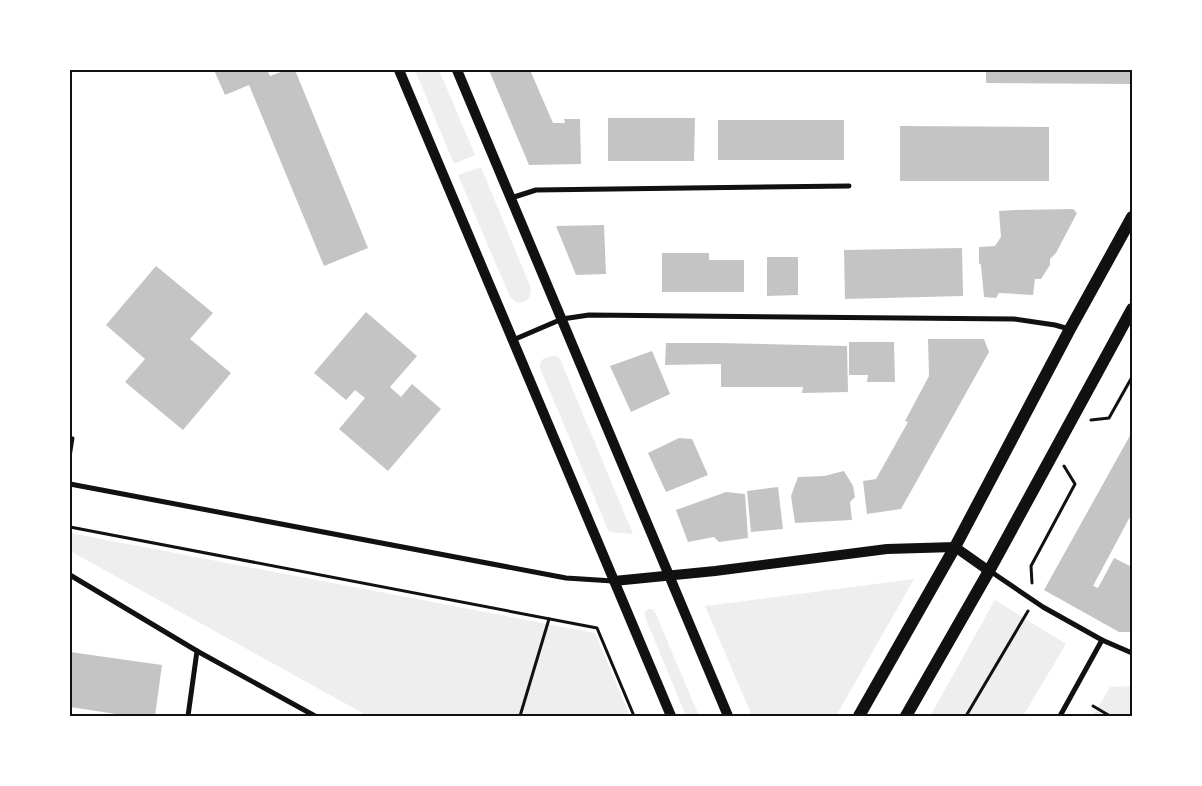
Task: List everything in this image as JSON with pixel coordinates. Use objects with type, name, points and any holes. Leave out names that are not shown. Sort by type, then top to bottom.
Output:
[{"type":"main road","points":[[399,70],[671,716]]},
{"type":"main road","points":[[457,70],[728,716]]},
{"type":"main road","points":[[859,716],[955,547],[1070,329],[1132,217]]},
{"type":"main road","points":[[906,716],[990,570],[1132,309]]},
{"type":"main road","points":[[614,581],[670,576],[887,549],[955,547],[990,570]]},
{"type":"street","points":[[511,198],[536,190],[849,186]]},
{"type":"street","points":[[513,340],[562,319],[589,315],[1014,319],[1055,324],[1070,329]]},
{"type":"street","points":[[70,484],[566,578],[614,581]]},
{"type":"street","points":[[990,570],[1034,600],[1102,640],[1132,653]]},
{"type":"street","points":[[70,575],[196,651],[315,716]]},
{"type":"street","points":[[1060,716],[1102,640]]},
{"type":"street","points":[[188,716],[196,651]]},
{"type":"path","points":[[1089,420],[1109,418],[1132,377]]},
{"type":"path","points":[[70,438],[74,438],[70,457]]},
{"type":"path","points":[[966,716],[1034,600],[1031,566],[1075,484],[1064,467],[1068,459]]},
{"type":"path","points":[[70,527],[597,628],[634,716]]},
{"type":"path","points":[[520,716],[549,619]]},
{"type":"path","points":[[1093,706],[1110,716]]},
{"type":"shaded area","points":[[415,70],[439,70],[475,155],[454,164]]},
{"type":"shaded area","points":[[481,167],[531,288],[527,300],[522,302],[518,303],[510,297],[458,175]]},
{"type":"shaded area","points":[[557,356],[560,359],[633,534],[609,532],[540,368],[540,363],[543,359]]},
{"type":"shaded area","points":[[70,533],[595,633],[630,716],[368,716],[70,551]]},
{"type":"shaded area","points":[[914,579],[836,716],[752,716],[705,606]]},
{"type":"shaded area","points":[[995,600],[1066,644],[1023,716],[930,716]]},
{"type":"shaded area","points":[[648,609],[652,609],[655,612],[699,716],[686,716],[645,617],[645,612]]},
{"type":"shaded area","points":[[1132,686],[1132,716],[1093,716],[1110,687]]},
{"type":"building","points":[[214,70],[267,70],[270,76],[286,70],[295,70],[368,248],[324,266],[249,85],[225,95]]},
{"type":"building","points":[[489,70],[530,70],[553,123],[565,123],[564,119],[580,119],[581,164],[529,165]]},
{"type":"building","points":[[986,70],[1132,70],[1132,84],[986,83]]},
{"type":"building","points":[[608,118],[695,118],[694,161],[608,161]]},
{"type":"building","points":[[718,120],[844,120],[844,160],[718,160]]},
{"type":"building","points":[[900,126],[1049,127],[1049,181],[900,181]]},
{"type":"building","points":[[1073,209],[1077,213],[1056,253],[1050,259],[1050,265],[1041,279],[1035,279],[1033,295],[999,293],[996,298],[984,297],[981,265],[979,263],[979,247],[995,246],[1001,237],[999,211]]},
{"type":"building","points":[[604,225],[606,274],[576,275],[556,226]]},
{"type":"building","points":[[962,248],[963,296],[845,299],[844,250]]},
{"type":"building","points":[[662,253],[709,253],[709,260],[744,260],[744,292],[662,292]]},
{"type":"building","points":[[767,257],[798,257],[798,295],[767,296]]},
{"type":"building","points":[[156,266],[213,313],[190,339],[231,373],[183,430],[125,382],[145,359],[106,325]]},
{"type":"building","points":[[366,312],[417,356],[390,387],[401,397],[412,384],[441,409],[388,471],[339,429],[365,398],[355,390],[346,400],[314,373]]},
{"type":"building","points":[[928,339],[984,339],[989,352],[901,509],[867,514],[863,481],[876,479],[908,422],[905,421],[929,376]]},
{"type":"building","points":[[849,342],[894,342],[895,382],[867,382],[868,375],[849,375]]},
{"type":"building","points":[[666,343],[847,346],[848,392],[802,393],[803,387],[721,387],[721,364],[665,365]]},
{"type":"building","points":[[652,351],[670,394],[631,412],[610,366]]},
{"type":"building","points":[[1132,432],[1132,513],[1093,586],[1098,588],[1114,558],[1132,567],[1132,632],[1119,632],[1044,590]]},
{"type":"building","points":[[679,438],[692,439],[708,475],[666,492],[648,453]]},
{"type":"building","points":[[844,471],[853,486],[855,497],[850,502],[852,520],[795,523],[791,496],[798,477],[824,476]]},
{"type":"building","points":[[778,487],[783,529],[751,532],[747,491]]},
{"type":"building","points":[[726,492],[745,494],[748,538],[719,542],[714,537],[688,542],[676,510]]},
{"type":"building","points":[[70,652],[162,665],[155,716],[115,716],[116,714],[70,707]]}]
